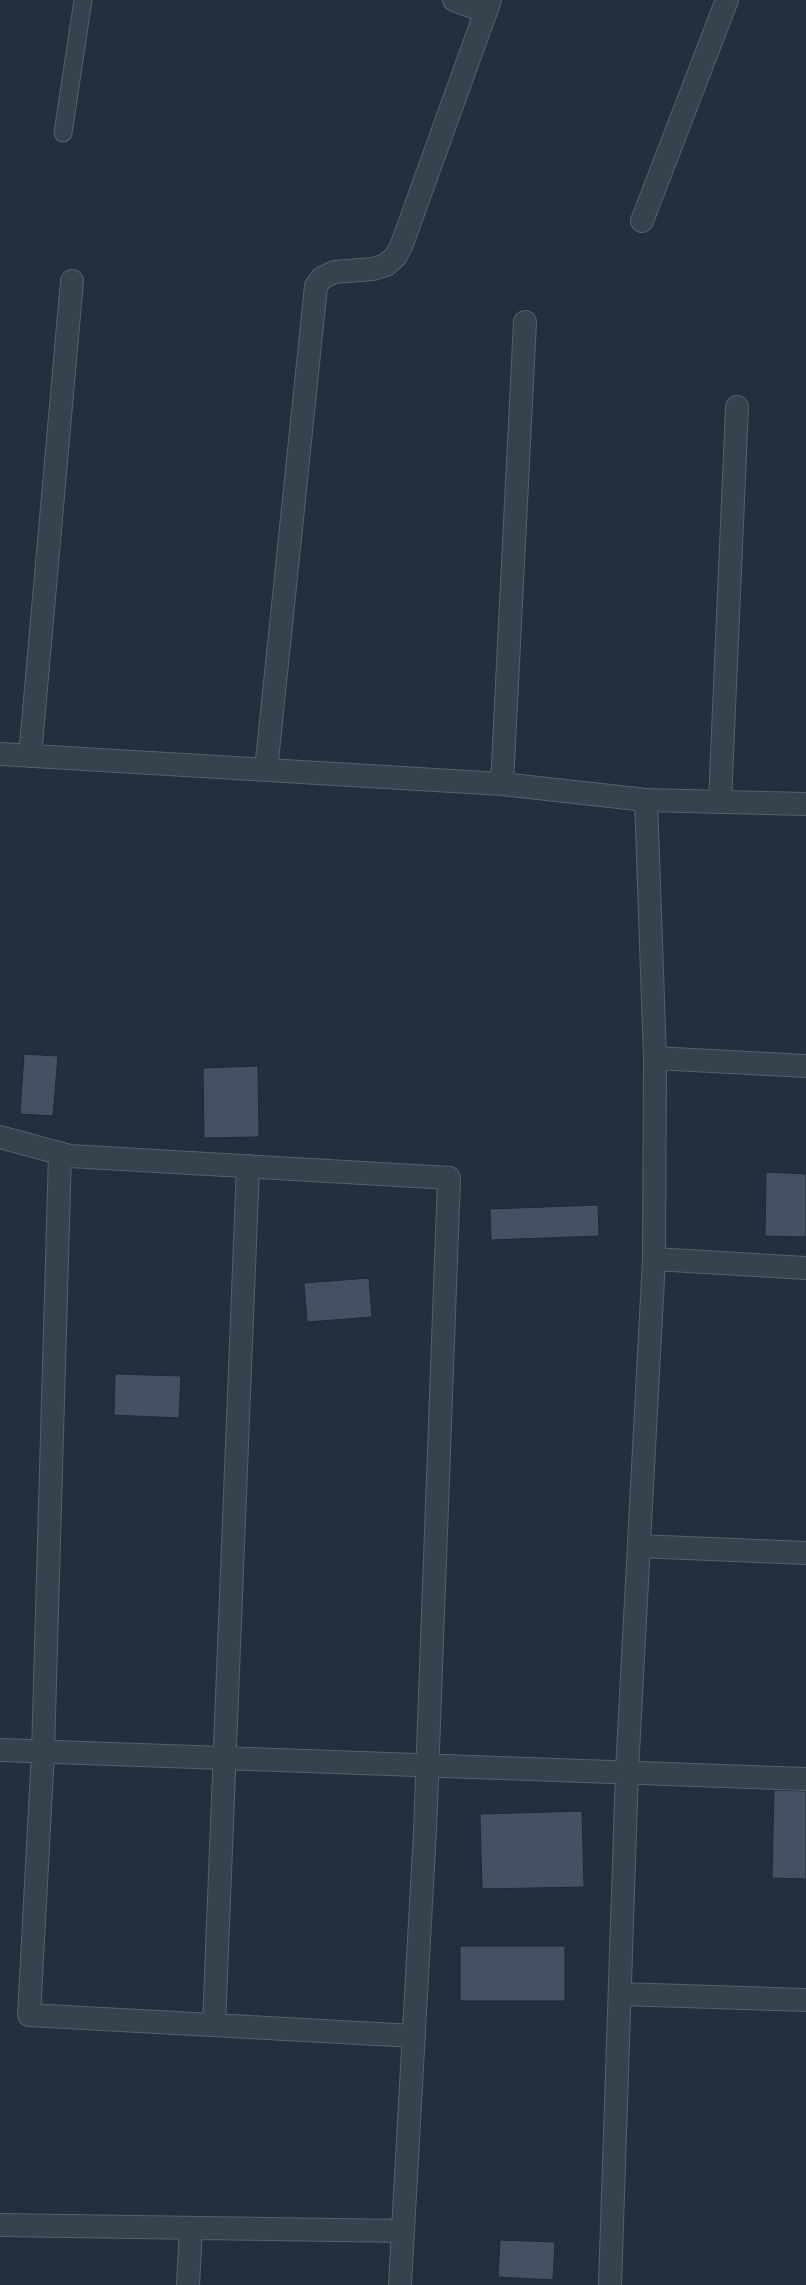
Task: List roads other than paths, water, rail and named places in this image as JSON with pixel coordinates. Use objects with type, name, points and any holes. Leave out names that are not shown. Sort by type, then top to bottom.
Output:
[{"type":"street","points":[[266,770],[316,286],[322,278],[334,272],[373,269],[386,265],[396,256],[402,244],[488,6],[454,0]]},
{"type":"street","points":[[642,221],[727,0]]},
{"type":"street","points":[[30,756],[72,281]]},
{"type":"street","points":[[502,784],[524,322]]},
{"type":"street","points":[[720,802],[737,407]]},
{"type":"street","points":[[0,754],[502,784],[646,800],[806,804]]},
{"type":"street","points":[[610,2285],[627,1772],[654,1260],[655,1058],[646,800]]},
{"type":"street","points":[[655,1058],[806,1066]]},
{"type":"street","points":[[0,1137],[70,1156],[449,1178],[427,1764],[400,2285]]},
{"type":"street","points":[[60,1153],[43,1752],[29,2015],[414,2036]]},
{"type":"street","points":[[214,2025],[226,1757],[248,1166]]},
{"type":"street","points":[[654,1260],[806,1268]]},
{"type":"street","points":[[639,1546],[806,1553]]},
{"type":"street","points":[[0,1750],[427,1764],[806,1779]]},
{"type":"street","points":[[620,1994],[806,2000]]},
{"type":"street","points":[[0,2225],[403,2231]]},
{"type":"street","points":[[188,2285],[191,2228]]},
{"type":"lane","points":[[63,133],[82,0]]}]
